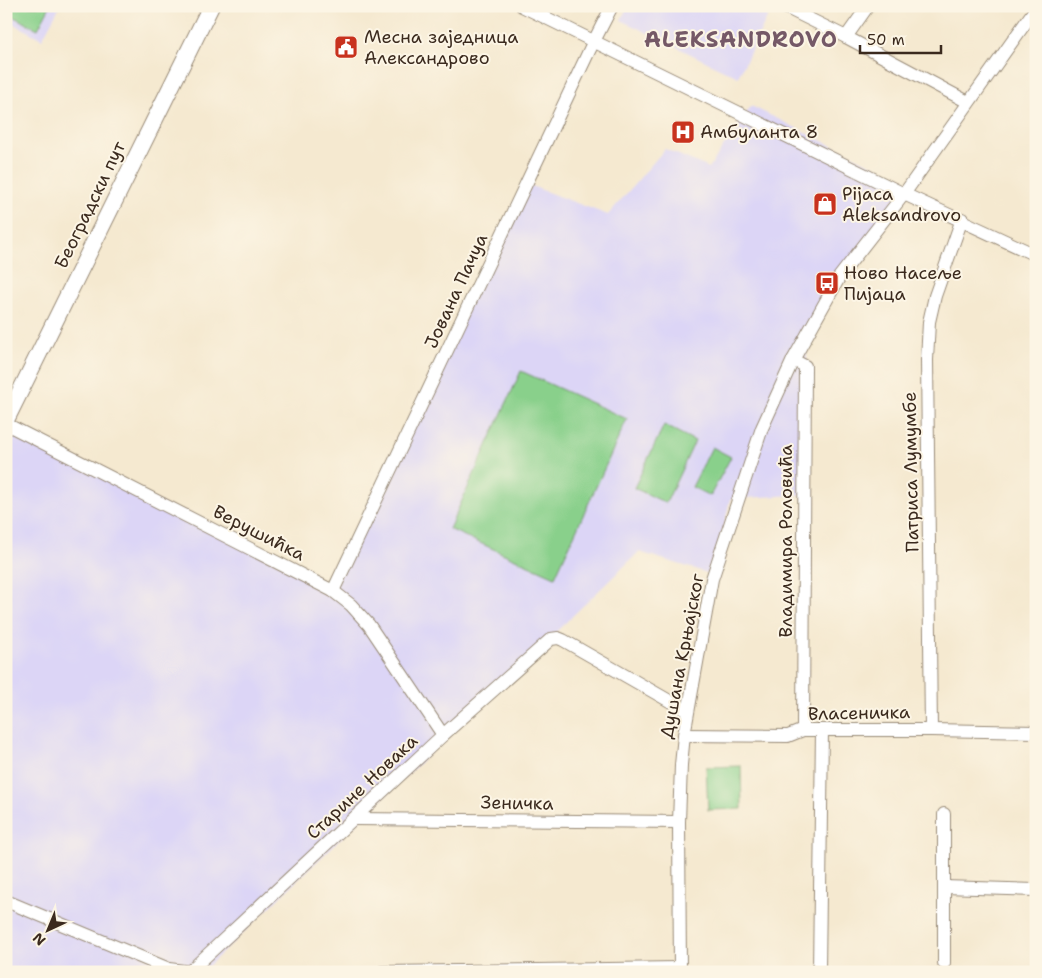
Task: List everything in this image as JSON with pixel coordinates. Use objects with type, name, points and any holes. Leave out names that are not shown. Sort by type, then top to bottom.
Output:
[{"type":"main road","name":"Београдски пут","points":[[6,420],[210,6]]},
{"type":"street","points":[[522,6],[904,194],[962,219],[1029,252],[1036,253]]},
{"type":"street","name":"Јована Пачуа","points":[[333,591],[593,41],[612,6]]},
{"type":"street","points":[[783,6],[846,37],[968,102]]},
{"type":"street","points":[[846,37],[868,6]]},
{"type":"street","points":[[793,360],[840,276],[904,194],[1036,8]]},
{"type":"street","name":"Патриса Лумумбе","points":[[931,730],[927,360],[930,322],[935,296],[962,219]]},
{"type":"street","name":"Душана Крњајског","points":[[680,970],[679,822],[681,765],[687,711],[712,579],[762,428],[793,360]]},
{"type":"street","name":"Владимира Роловића","points":[[793,360],[804,366],[803,730]]},
{"type":"street","name":"Верушићка","points":[[6,424],[333,591],[352,605],[369,625],[443,735]]},
{"type":"street","name":"Старине Новака","points":[[190,972],[443,735],[549,641],[558,638],[563,640],[687,711]]},
{"type":"street","name":"Власеничка","points":[[684,735],[788,736],[803,730],[1036,732]]},
{"type":"street","points":[[819,972],[822,730]]},
{"type":"street","points":[[944,814],[944,963]]},
{"type":"street","name":"Зеничка","points":[[354,819],[679,822]]},
{"type":"street","points":[[944,887],[1036,890]]},
{"type":"street","points":[[6,901],[168,970],[190,972]]},
{"type":"street","points":[[382,972],[680,970]]},
{"type":"shaded area","points":[[7,6],[60,6],[42,39],[6,20]]},
{"type":"shaded area","points":[[628,6],[763,6],[771,10],[738,77],[621,20]]},
{"type":"shaded area","points":[[751,106],[907,182],[806,331],[810,494],[730,499],[714,575],[639,552],[202,972],[6,972],[6,425],[333,590],[526,184],[608,215],[665,149],[709,168]]},
{"type":"green space","points":[[9,6],[50,6],[38,29],[6,13]]},
{"type":"green space","points":[[521,371],[627,419],[555,577],[449,529]]},
{"type":"green space","points":[[664,425],[695,441],[666,503],[634,488]]},
{"type":"green space","points":[[712,447],[731,457],[710,496],[692,487]]},
{"type":"green space","points":[[741,766],[742,809],[708,810],[706,767]]},
{"type":"place","name":"Месна заједница Александрово","points":[[346,47]]},
{"type":"place","name":"Амбуланта 8","points":[[683,132]]},
{"type":"place","name":"Pijaca Aleksandrovo","points":[[825,204]]},
{"type":"place","name":"Ново Насеље Пијаца","points":[[827,283]]},
{"type":"district","name":"ALEKSANDROVO","points":[[741,39]]}]
